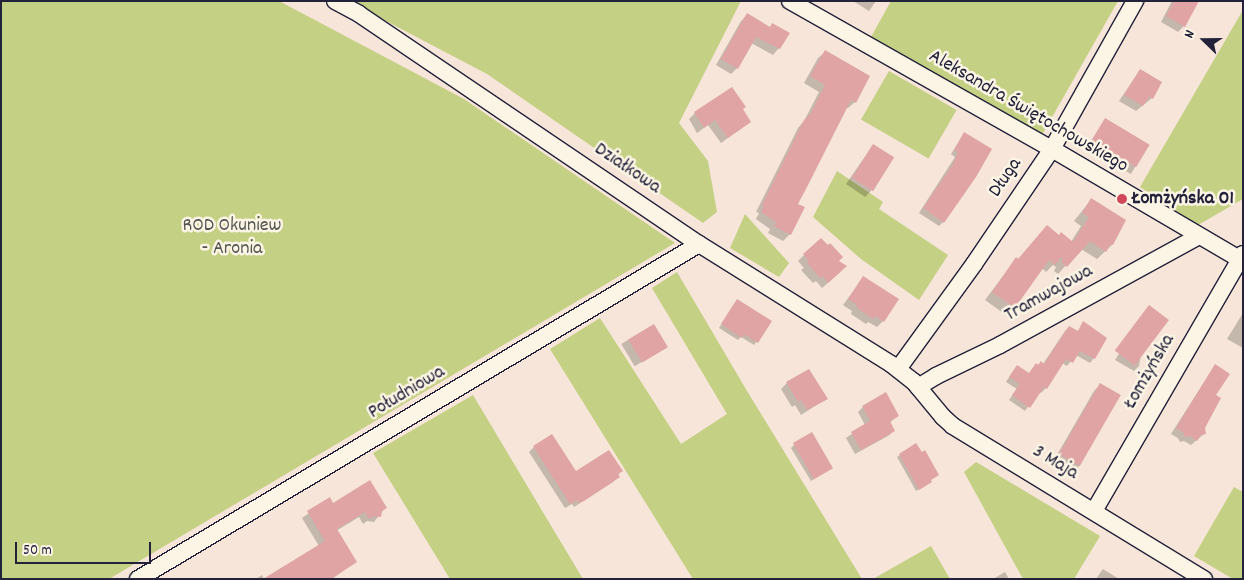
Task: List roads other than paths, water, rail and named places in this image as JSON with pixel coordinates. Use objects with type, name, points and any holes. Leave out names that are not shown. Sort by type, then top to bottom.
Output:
[{"type":"street","name":"Działkowa","points":[[335,1],[359,14],[699,244],[898,369]]},
{"type":"street","name":"Aleksandra Świętochowskiego","points":[[790,1],[1052,149],[1199,236],[1242,258]]},
{"type":"street","name":"Długa","points":[[898,369],[974,264],[1052,149],[1135,1]]},
{"type":"street","name":"Tramwajowa","points":[[918,387],[936,376],[1000,345],[1199,236]]},
{"type":"street","name":"Południowa","points":[[138,579],[699,244]]},
{"type":"street","name":"Łomżyńska","points":[[1094,511],[1242,258]]},
{"type":"street","name":"3 Maja","points":[[898,369],[918,387],[953,426],[1204,579]]},
{"type":"place","name":"Łomżyńska 01","points":[[1122,199]]},
{"type":"park label","name":"ROD Okuniew - Aronia","points":[[232,238]]}]
